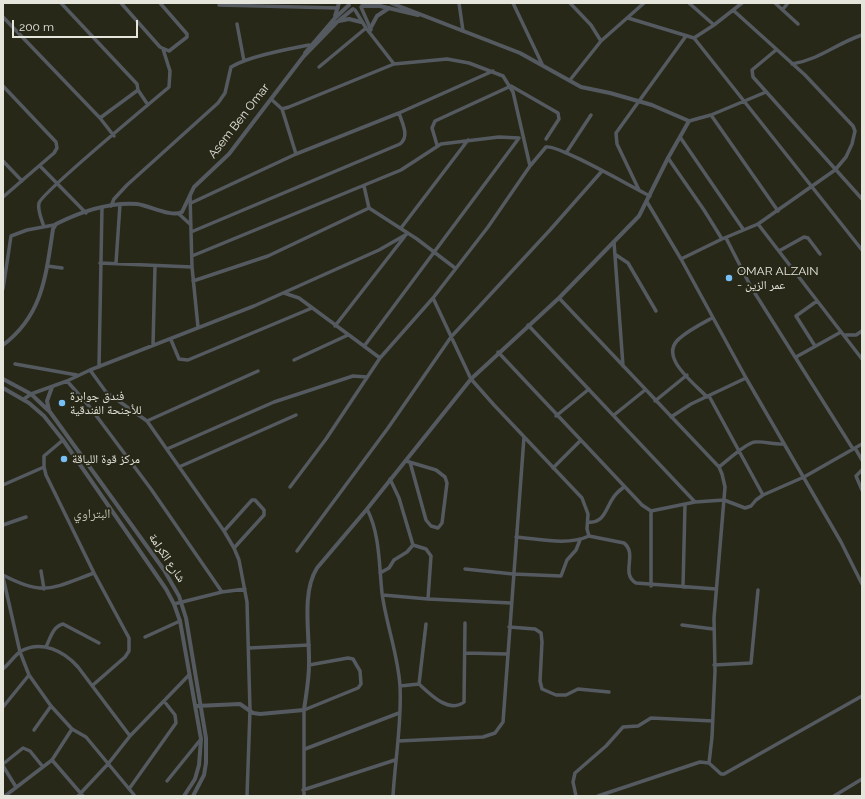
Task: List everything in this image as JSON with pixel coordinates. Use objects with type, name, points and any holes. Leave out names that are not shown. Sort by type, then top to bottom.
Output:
[{"type":"street","points":[[61,3],[135,81],[138,90],[148,105]]},
{"type":"street","points":[[44,227],[39,204],[58,183],[114,136],[171,84],[170,71],[162,48],[121,3]]},
{"type":"street","points":[[160,3],[185,30],[188,36],[173,50],[170,51],[162,48]]},
{"type":"street","points":[[459,3],[464,31]]},
{"type":"street","points":[[513,3],[542,64]]},
{"type":"street","points":[[570,3],[592,25],[601,41]]},
{"type":"street","points":[[570,80],[601,41],[644,3]]},
{"type":"street","points":[[689,3],[714,25]]},
{"type":"street","points":[[694,38],[714,25],[742,3]]},
{"type":"street","points":[[775,3],[798,24]]},
{"type":"street","points":[[783,9],[788,3]]},
{"type":"street","points":[[336,20],[349,4],[361,22],[368,28]]},
{"type":"street","points":[[219,5],[338,5],[336,20]]},
{"type":"street","points":[[336,20],[362,5],[390,5],[498,43],[542,64],[581,87],[610,92],[639,101],[689,121],[711,115],[766,92]]},
{"type":"street","points":[[362,5],[368,28],[394,64]]},
{"type":"street","points":[[319,67],[368,28],[377,16],[390,5]]},
{"type":"street","points":[[681,259],[724,238],[758,224],[835,170],[846,157],[852,144],[855,131],[831,102],[733,10]]},
{"type":"street","points":[[3,17],[100,118],[114,136]]},
{"type":"street","points":[[628,18],[694,38],[813,186],[862,250]]},
{"type":"street","points":[[336,20],[349,19],[361,22]]},
{"type":"street","name":"Asem Ben Omar","points":[[179,214],[183,210],[190,193],[229,154],[303,56],[336,20]]},
{"type":"street","points":[[238,24],[244,61]]},
{"type":"street","points":[[792,64],[813,59],[845,41],[862,35]]},
{"type":"street","points":[[639,190],[615,137],[618,129],[686,36]]},
{"type":"street","points":[[111,206],[114,199],[127,184],[218,103],[225,93],[231,67],[244,61],[311,46]]},
{"type":"street","points":[[776,50],[751,72],[753,77],[862,199]]},
{"type":"street","points":[[282,109],[394,64],[442,58],[470,63],[493,71],[503,76],[511,86],[558,113],[559,119],[546,139]]},
{"type":"street","points":[[191,203],[296,154],[399,112],[493,71]]},
{"type":"street","points":[[3,86],[56,142],[57,148],[54,153],[40,166],[3,197]]},
{"type":"street","points":[[511,86],[530,166]]},
{"type":"street","points":[[437,145],[432,128],[435,121],[511,86]]},
{"type":"street","points":[[100,118],[138,90]]},
{"type":"street","points":[[270,99],[282,109],[296,154]]},
{"type":"street","points":[[192,232],[400,144],[405,138],[405,134],[399,112]]},
{"type":"street","points":[[566,153],[591,115]]},
{"type":"street","points":[[711,115],[778,211]]},
{"type":"street","points":[[304,796],[304,710],[309,665],[309,592],[312,576],[390,479],[408,462],[471,379],[498,352],[559,298],[639,216],[668,158],[689,121]]},
{"type":"street","points":[[364,345],[523,133]]},
{"type":"street","points":[[680,137],[743,230]]},
{"type":"street","points":[[192,256],[407,167],[437,145],[445,142],[519,138]]},
{"type":"street","points":[[401,228],[468,140]]},
{"type":"street","points":[[290,487],[326,439],[380,358],[433,298],[488,227],[530,166],[546,147],[551,146],[566,153],[650,196]]},
{"type":"street","points":[[668,158],[724,238],[751,286],[862,460]]},
{"type":"street","points":[[3,161],[22,181]]},
{"type":"street","points":[[40,166],[86,213]]},
{"type":"street","points":[[297,551],[388,428],[451,337],[545,236],[602,171]]},
{"type":"street","points":[[364,186],[369,208],[401,228],[407,234],[456,268]]},
{"type":"street","points":[[190,193],[192,267],[198,327]]},
{"type":"street","points":[[647,202],[681,259],[746,378],[804,477],[862,584]]},
{"type":"street","points":[[116,263],[120,204]]},
{"type":"street","points":[[3,289],[11,236],[44,227],[54,226],[102,207],[120,204],[142,205],[173,214],[179,214],[191,224]]},
{"type":"street","points":[[99,367],[102,207]]},
{"type":"street","points":[[193,281],[268,256],[369,208]]},
{"type":"street","points":[[758,224],[862,359]]},
{"type":"street","points":[[3,345],[14,337],[32,313],[42,289],[54,226]]},
{"type":"street","points":[[24,399],[31,394],[171,340],[198,327],[284,293],[379,250],[407,234]]},
{"type":"street","points":[[335,326],[374,274],[407,234]]},
{"type":"street","points":[[779,251],[804,237],[808,238],[820,254]]},
{"type":"street","points":[[614,242],[623,366]]},
{"type":"street","points":[[616,255],[628,263],[656,311]]},
{"type":"street","points":[[100,263],[192,267]]},
{"type":"street","points":[[47,266],[62,268]]},
{"type":"street","points":[[153,346],[155,266]]},
{"type":"street","points":[[284,293],[299,298],[380,358]]},
{"type":"street","points":[[433,298],[471,379],[582,498],[586,506],[588,522],[587,532],[589,536]]},
{"type":"street","points":[[559,298],[719,467],[724,480],[724,500],[713,629],[713,721],[709,763]]},
{"type":"street","points":[[815,346],[796,316],[818,301]]},
{"type":"street","points":[[171,340],[179,359],[184,361],[312,308]]},
{"type":"street","points":[[712,318],[680,338],[673,345],[671,352],[673,360],[708,396],[763,495]]},
{"type":"street","points":[[528,325],[695,502]]},
{"type":"street","points":[[796,357],[842,333],[856,335],[862,331]]},
{"type":"street","points":[[294,360],[348,335]]},
{"type":"street","points":[[498,352],[556,416],[581,440],[624,487],[651,512]]},
{"type":"street","points":[[15,364],[78,375]]},
{"type":"street","points":[[90,370],[106,392],[147,421],[224,531],[234,548],[242,572],[247,602],[250,710],[247,796]]},
{"type":"street","points":[[147,421],[258,371]]},
{"type":"street","points":[[656,401],[687,375]]},
{"type":"street","points":[[167,449],[274,402],[353,376],[367,377]]},
{"type":"street","points":[[671,417],[691,404],[746,378]]},
{"type":"street","name":"شارع الكرامة","points":[[3,379],[31,394],[50,412],[164,570],[181,601],[186,618],[206,738],[206,763],[200,784],[192,796]]},
{"type":"street","points":[[67,381],[89,406],[151,489],[222,592]]},
{"type":"street","points":[[50,412],[47,401],[52,387]]},
{"type":"street","name":"شارع الكرامة","points":[[3,388],[24,399],[44,416],[63,440],[166,589],[174,604],[180,622],[201,739],[199,765],[195,779],[184,796]]},
{"type":"street","points":[[556,416],[589,389]]},
{"type":"street","points":[[614,415],[645,390]]},
{"type":"street","points":[[179,467],[296,415]]},
{"type":"street","points":[[398,741],[484,737],[495,734],[503,722],[524,437]]},
{"type":"street","points":[[63,440],[46,453],[44,467],[63,512],[94,573],[128,633],[130,644],[129,651],[125,657],[93,685]]},
{"type":"street","points":[[553,468],[581,440]]},
{"type":"street","points":[[719,467],[740,452],[745,445],[754,442],[775,445],[784,444]]},
{"type":"street","points":[[651,512],[695,502],[724,500],[747,508],[763,495],[804,477],[862,444]]},
{"type":"street","points":[[408,462],[436,470],[446,477],[447,483],[442,524],[438,528],[431,526],[426,520],[408,462]]},
{"type":"street","points":[[3,485],[44,467]]},
{"type":"street","points":[[862,470],[856,476],[862,490]]},
{"type":"street","points":[[380,573],[389,568],[394,560],[410,550],[413,545],[399,498],[390,479]]},
{"type":"street","points":[[588,522],[596,522],[602,518],[614,496],[624,487]]},
{"type":"street","points":[[224,531],[252,500],[255,500],[264,510],[264,515],[234,548]]},
{"type":"street","points":[[683,587],[685,504]]},
{"type":"street","points":[[367,509],[374,527],[383,595],[392,635],[400,686],[398,741],[395,760],[393,796]]},
{"type":"street","points":[[651,512],[651,586]]},
{"type":"street","points":[[3,525],[26,517]]},
{"type":"street","points":[[516,537],[565,542],[580,540],[589,536],[626,544],[630,550],[630,579],[636,583],[651,586],[716,589]]},
{"type":"street","points":[[465,569],[513,574],[561,576],[567,560],[576,550],[580,540]]},
{"type":"street","points":[[413,545],[426,549],[431,556],[428,599]]},
{"type":"street","points":[[42,570],[44,589]]},
{"type":"street","points":[[3,576],[31,588],[44,589],[55,587],[94,573]]},
{"type":"street","points":[[3,576],[20,652],[29,675],[51,706],[72,729],[86,737],[135,796]]},
{"type":"street","points":[[174,604],[181,601],[222,592],[245,589]]},
{"type":"street","points":[[714,665],[751,663],[758,590]]},
{"type":"street","points":[[383,595],[511,604]]},
{"type":"street","points":[[145,637],[180,622]]},
{"type":"street","points":[[400,686],[420,684],[443,703],[452,706],[460,705],[464,702],[466,653],[465,623]]},
{"type":"street","points":[[46,647],[53,632],[58,626],[63,624],[99,643]]},
{"type":"street","points":[[420,684],[426,624]]},
{"type":"street","points":[[682,626],[713,629]]},
{"type":"street","points":[[509,627],[535,629],[541,632],[542,642],[540,681],[541,686],[546,692],[561,696],[578,689],[609,692]]},
{"type":"street","points":[[249,648],[309,645]]},
{"type":"street","points":[[3,668],[20,652],[30,648],[46,647],[55,649],[71,659],[93,685],[130,736]]},
{"type":"street","points":[[466,653],[508,654]]},
{"type":"street","points":[[196,706],[240,704],[260,714],[304,710],[358,688],[361,684],[360,671],[353,659],[348,658],[309,665]]},
{"type":"street","points":[[3,706],[29,675]]},
{"type":"street","points":[[52,760],[81,795],[130,736],[189,676]]},
{"type":"street","points":[[598,796],[700,762],[709,763],[718,772],[724,774],[862,696]]},
{"type":"street","points":[[129,788],[176,723],[175,715],[164,701]]},
{"type":"street","points":[[34,730],[51,706]]},
{"type":"street","points":[[305,749],[399,713]]},
{"type":"street","points":[[576,796],[572,782],[574,773],[606,746],[622,727],[638,726],[651,718],[713,721]]},
{"type":"street","points":[[5,796],[52,760],[72,729]]},
{"type":"street","points":[[167,781],[201,739]]},
{"type":"street","points":[[16,787],[3,765],[23,748],[30,751],[43,767]]},
{"type":"street","points":[[303,790],[395,760]]},
{"type":"street","points":[[834,796],[862,779]]},
{"type":"place","name":"OMAR ALZAIN - عمر الزين","points":[[729,278]]},
{"type":"place","name":"فندق جوابرة للأجنحة الفندقية","points":[[62,403]]},
{"type":"place","name":"مركز قوة اللياقة","points":[[64,459]]},
{"type":"district","name":"البتراوي","points":[[92,514]]}]
